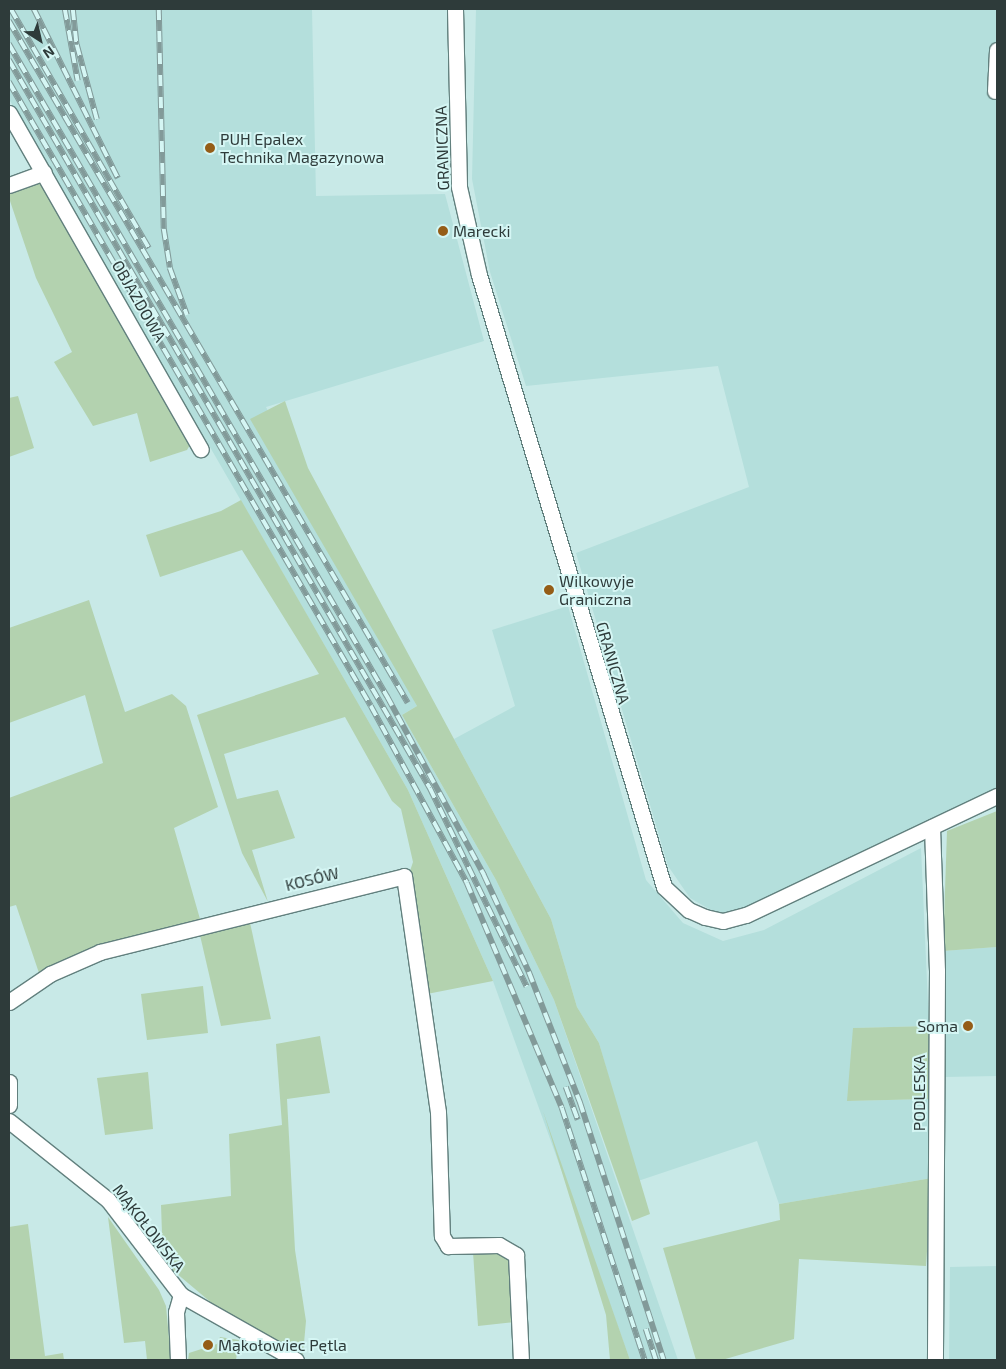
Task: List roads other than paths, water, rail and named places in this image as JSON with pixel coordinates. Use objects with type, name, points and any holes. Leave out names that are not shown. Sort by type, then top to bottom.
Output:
[{"type":"street","name":"GRANICZNA","points":[[455,9],[459,187],[479,275],[664,887],[689,910],[723,921],[769,906],[997,796]]},
{"type":"street","points":[[995,91],[997,50]]},
{"type":"street","name":"OBJAZDOWA","points":[[9,113],[201,449]]},
{"type":"street","points":[[9,185],[44,172]]},
{"type":"street","name":"PODLESKA","points":[[932,827],[937,971],[935,1360]]},
{"type":"street","name":"KOSÓW","points":[[9,1002],[50,974],[100,952],[404,876],[438,1112],[444,1242],[455,1248],[500,1245],[516,1255],[521,1360]]},
{"type":"street","points":[[9,1082],[9,1105]]},
{"type":"street","name":"MĄKOŁOWSKA","points":[[9,1121],[108,1200],[181,1295],[296,1360]]},
{"type":"street","points":[[178,1360],[176,1312],[181,1295]]},
{"type":"railway","points":[[11,9],[149,248]]},
{"type":"railway","points":[[34,9],[118,178]]},
{"type":"railway","points":[[65,9],[78,81]]},
{"type":"railway","points":[[73,9],[77,45],[97,119]]},
{"type":"railway","points":[[159,9],[164,229],[170,268],[187,315]]},
{"type":"railway","points":[[9,21],[408,703]]},
{"type":"railway","points":[[9,44],[387,696],[484,875],[529,972],[580,1102],[664,1360]]},
{"type":"railway","points":[[9,60],[430,788],[527,987]]},
{"type":"railway","points":[[9,82],[371,706],[467,883],[562,1108],[645,1360]]},
{"type":"railway","points":[[566,1087],[578,1120]]},
{"type":"railway","points":[[646,1329],[656,1360]]},
{"type":"place","name":"PUH Epalex Technika Magazynowa","points":[[210,148]]},
{"type":"place","name":"Marecki","points":[[443,231]]},
{"type":"place","name":"Wilkowyje Graniczna","points":[[549,590]]},
{"type":"place","name":"Soma","points":[[968,1026]]},
{"type":"place","name":"Mąkołowiec Pętla","points":[[208,1345]]}]
